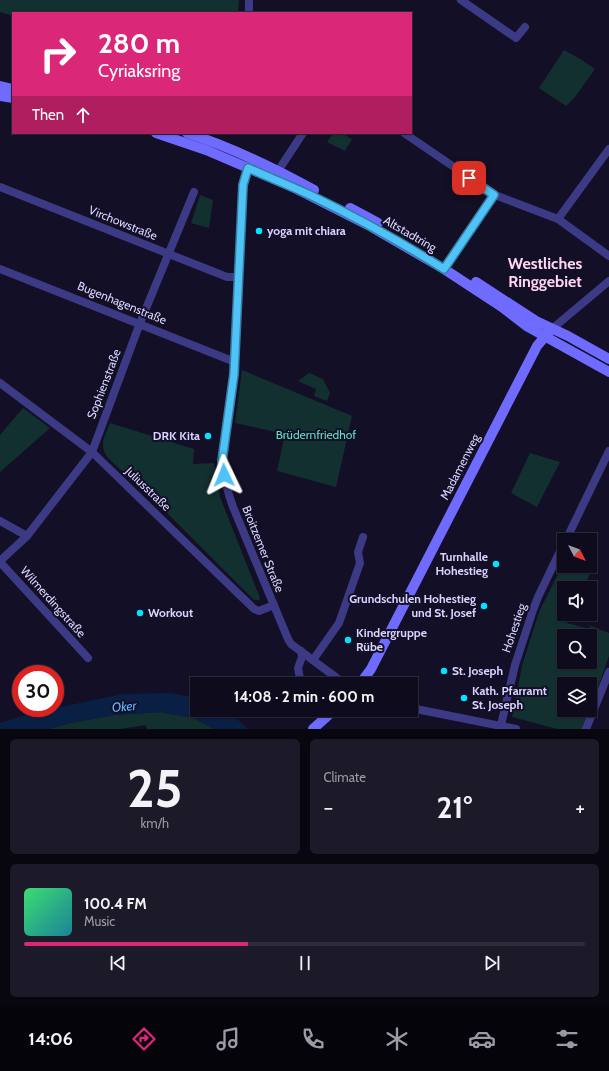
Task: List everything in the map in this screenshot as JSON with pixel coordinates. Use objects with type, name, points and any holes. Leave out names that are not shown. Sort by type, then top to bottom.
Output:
[{"type":"main road","points":[[0,86],[12,89]]},
{"type":"main road","points":[[0,96],[12,98]]},
{"type":"main road","points":[[159,134],[250,164]]},
{"type":"main road","points":[[190,134],[213,142],[250,164]]},
{"type":"main road","name":"Altstadtring","points":[[250,164],[365,215],[536,321],[553,328],[609,359]]},
{"type":"main road","name":"Altstadtring","points":[[446,266],[523,324],[609,372]]},
{"type":"main road","name":"Madamenweg","points":[[365,677],[371,668],[537,346],[553,328]]},
{"type":"main road","points":[[313,729],[326,717]]},
{"type":"street","points":[[249,0],[249,12]]},
{"type":"street","points":[[461,0],[516,38],[525,27]]},
{"type":"street","points":[[276,175],[302,134]]},
{"type":"street","points":[[405,134],[494,195],[558,219],[609,256]]},
{"type":"street","points":[[558,219],[609,149]]},
{"type":"street","name":"Broitzemer Straße","points":[[250,164],[243,185],[235,362],[222,461],[224,475],[227,490],[288,639],[301,651],[336,677]]},
{"type":"street","name":"Virchowstraße","points":[[0,187],[227,277],[239,278]]},
{"type":"street","name":"Sophienstraße","points":[[0,561],[27,536],[92,452],[140,323],[194,192]]},
{"type":"street","points":[[446,266],[494,195]]},
{"type":"street","name":"Bugenhagenstraße","points":[[0,269],[140,323],[235,362]]},
{"type":"street","name":"Madamenweg","points":[[553,328],[609,281]]},
{"type":"street","name":"Juliusstraße","points":[[0,383],[92,452],[251,607],[259,611],[274,605]]},
{"type":"street","points":[[569,533],[609,451]]},
{"type":"street","points":[[0,521],[27,536]]},
{"type":"street","points":[[313,660],[339,623],[360,563],[358,552],[363,538]]},
{"type":"street","name":"Hohestieg","points":[[500,725],[515,665],[535,604],[557,558]]},
{"type":"street","name":"Wilmerdingstraße","points":[[0,561],[88,658]]},
{"type":"street","points":[[300,677],[298,668],[302,656],[301,651]]},
{"type":"street","points":[[586,729],[609,672]]},
{"type":"street","points":[[418,709],[516,729]]},
{"type":"green space","points":[[0,0],[239,0],[238,12],[12,12],[12,16],[0,12]]},
{"type":"green space","points":[[564,50],[595,69],[575,97],[566,106],[539,88]]},
{"type":"green space","points":[[332,134],[343,134],[352,139],[345,151],[327,142]]},
{"type":"green space","points":[[200,195],[213,200],[209,228],[191,223]]},
{"type":"green space","name":"Brüdernfriedhof","points":[[242,370],[352,416],[336,487],[277,471],[285,434],[235,423]]},
{"type":"green space","points":[[309,373],[323,379],[330,393],[327,401],[314,396],[316,389],[298,381]]},
{"type":"green space","points":[[23,408],[50,428],[0,472],[0,435]]},
{"type":"green space","points":[[110,423],[194,449],[193,464],[214,463],[220,497],[260,598],[259,600],[254,600],[166,512],[108,458],[103,449],[103,440]]},
{"type":"green space","points":[[530,453],[560,462],[537,507],[511,493]]},
{"type":"green space","points":[[558,573],[590,573],[586,581],[557,581],[557,621],[568,621],[567,623],[589,629],[591,626],[609,633],[609,656],[597,690],[597,677],[557,677],[557,717],[587,717],[583,729],[557,729],[512,717],[522,666],[539,612]]},
{"type":"green space","points":[[161,712],[194,718],[214,729],[147,729],[146,725],[120,729],[48,729],[70,723],[114,715]]},
{"type":"water","name":"Oker","points":[[170,693],[190,697],[190,717],[234,717],[248,729],[214,729],[194,718],[161,712],[114,715],[70,723],[48,729],[0,729],[0,723],[19,717],[64,717],[64,706],[123,694]]},
{"type":"place","name":"yoga mit chiara","points":[[259,231]]},
{"type":"place","name":"DRK Kita","points":[[208,436]]},
{"type":"place","name":"Turnhalle Hohestieg","points":[[496,564]]},
{"type":"place","name":"Grundschulen Hohestieg und St. Josef","points":[[484,606]]},
{"type":"place","name":"Workout","points":[[140,613]]},
{"type":"place","name":"Kindergruppe Rübe","points":[[348,640]]},
{"type":"place","name":"St. Joseph","points":[[444,671]]},
{"type":"place","name":"Kath. Pfarramt St. Joseph","points":[[464,698]]},
{"type":"district","name":"Westliches Ringgebiet","points":[[545,272]]},
{"type":"route","points":[[224,475],[222,461],[234,374],[243,185],[248,168],[334,207],[404,245],[444,269],[494,195],[469,178]]}]
